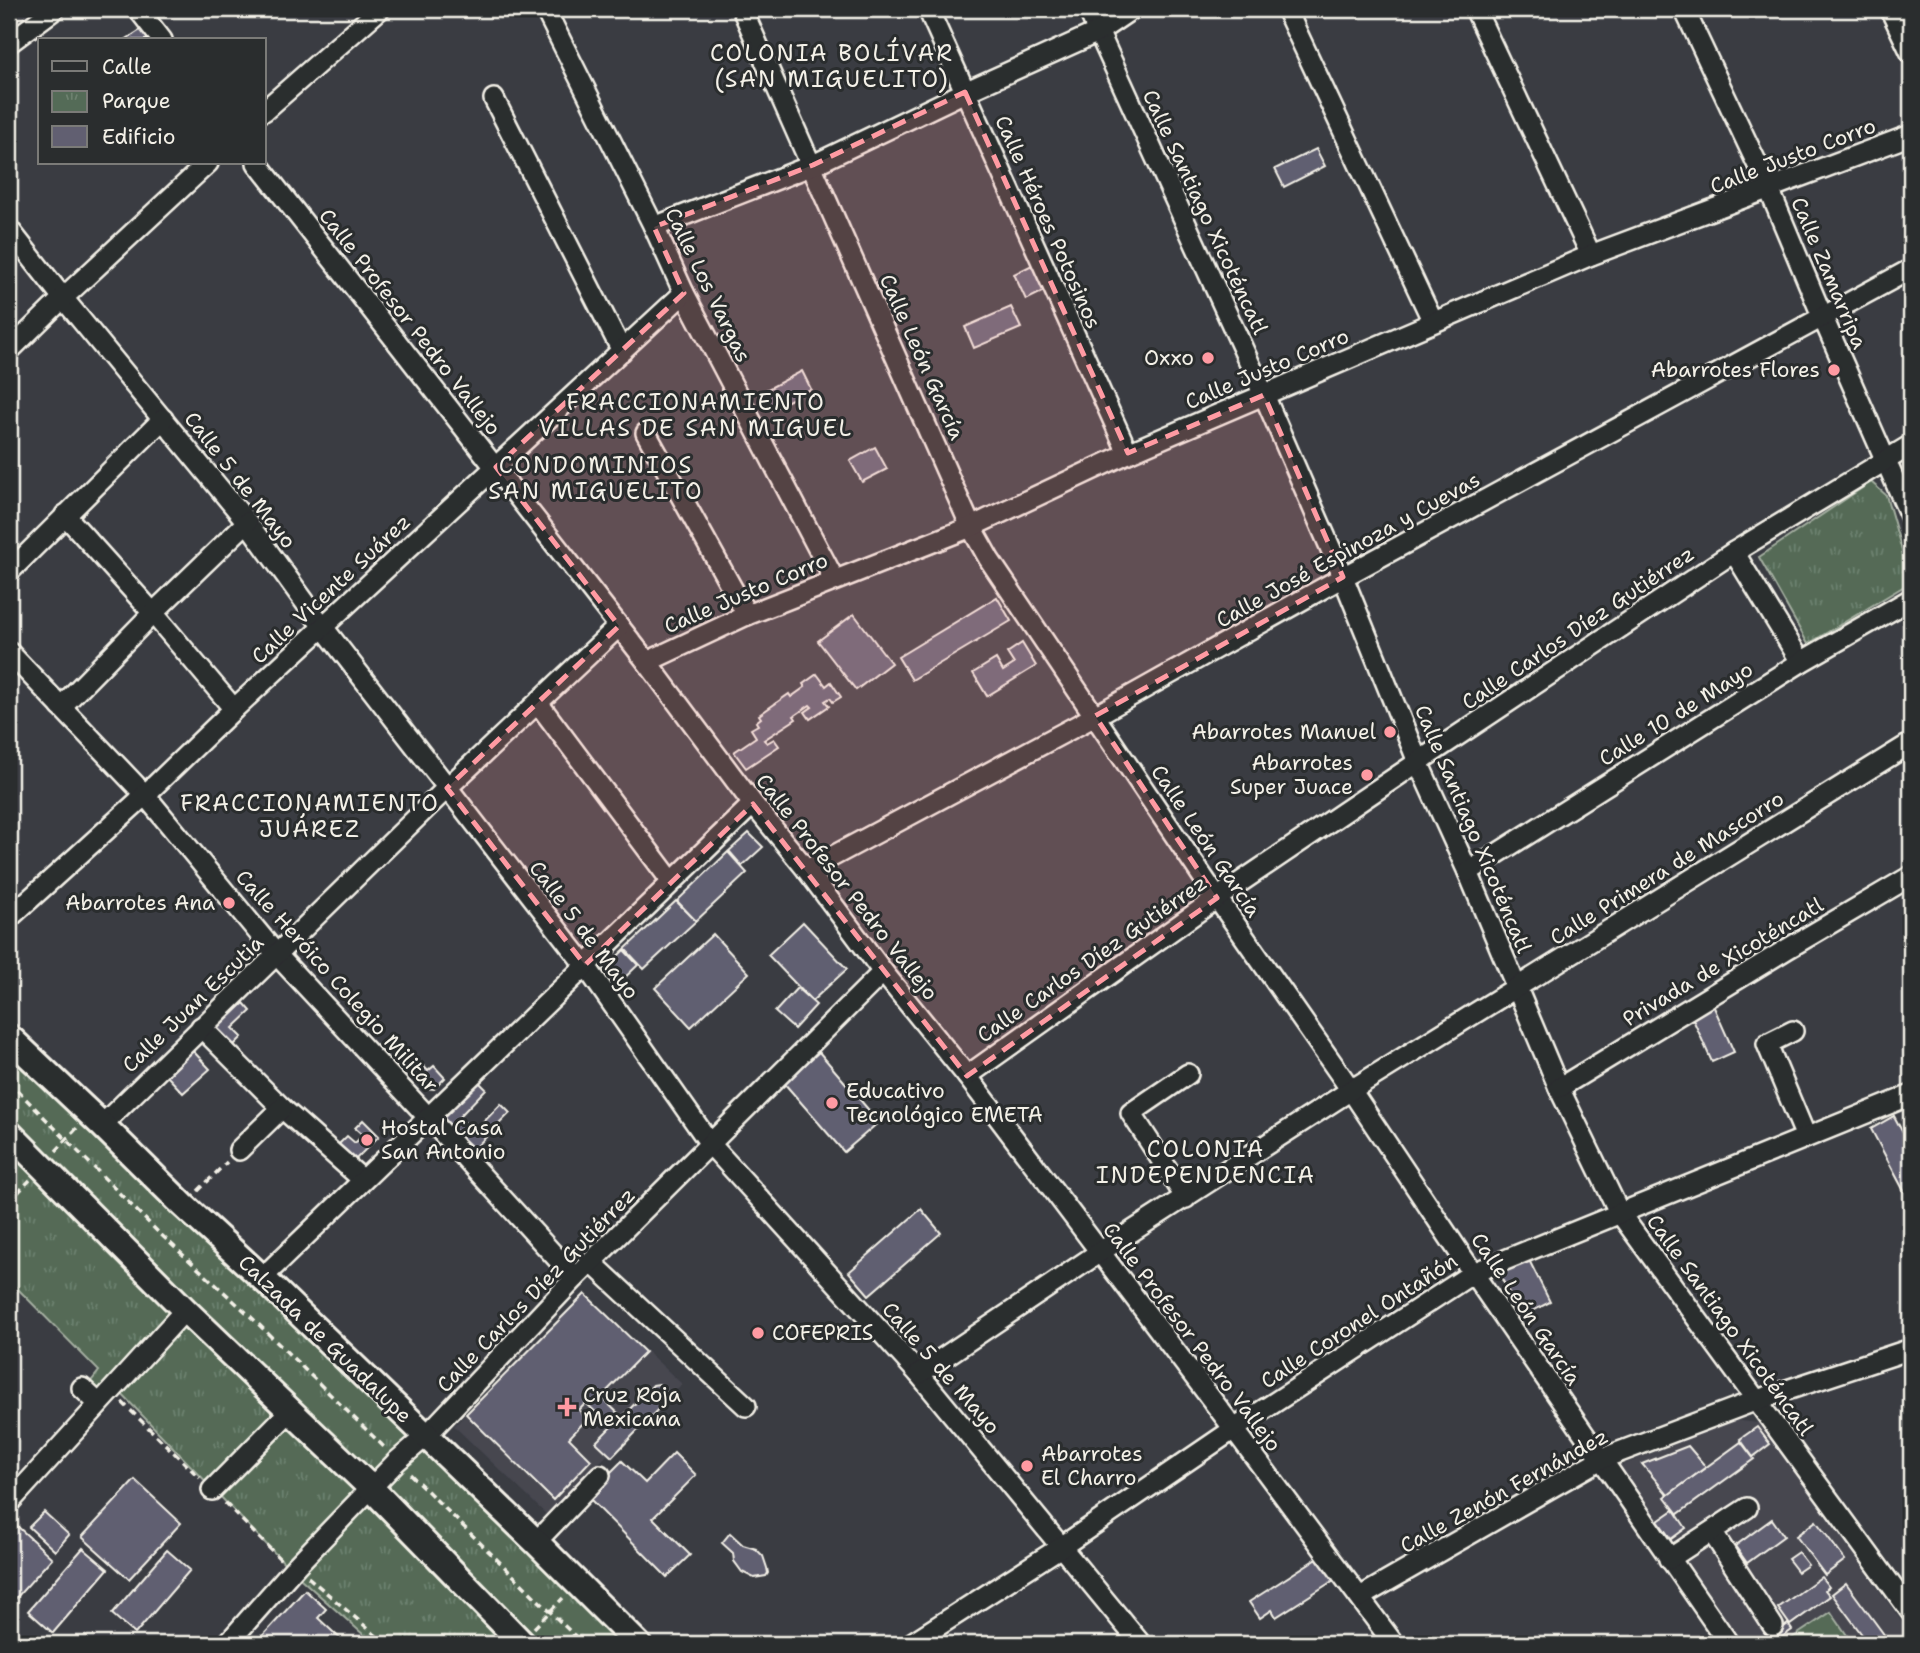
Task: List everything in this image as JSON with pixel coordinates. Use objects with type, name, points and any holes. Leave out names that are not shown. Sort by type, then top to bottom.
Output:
[{"type":"main road","name":"Calzada de Guadalupe","points":[[9,1037],[536,1542],[638,1644]]},
{"type":"main road","points":[[9,1133],[185,1310],[372,1489],[522,1643]]},
{"type":"street","points":[[9,43],[55,9]]},
{"type":"street","points":[[138,9],[160,38]]},
{"type":"street","points":[[266,109],[380,9]]},
{"type":"street","name":"Calle Los Vargas","points":[[545,9],[684,293],[834,579]]},
{"type":"street","name":"Calle León García","points":[[742,9],[971,527],[989,559],[1217,898],[1729,1644]]},
{"type":"street","name":"Calle Héroes Potosinos","points":[[928,9],[1128,453]]},
{"type":"street","name":"Calle Santiago Xicoténcatl","points":[[1088,9],[1264,395],[1559,1088],[1619,1212],[1911,1612]]},
{"type":"street","points":[[654,227],[813,165],[1098,32],[1132,9]]},
{"type":"street","points":[[1286,9],[1433,322]]},
{"type":"street","points":[[1475,9],[1591,255]]},
{"type":"street","name":"Calle Zamarripa","points":[[1684,9],[1769,189],[1911,518]]},
{"type":"street","points":[[1890,9],[1911,52]]},
{"type":"street","points":[[495,99],[622,351]]},
{"type":"street","name":"Calle Justo Corro","points":[[647,662],[747,615],[971,527],[1128,453],[1591,255],[1911,135]]},
{"type":"street","points":[[9,351],[207,164]]},
{"type":"street","name":"Calle Profesor Pedro Vallejo","points":[[258,164],[647,662],[883,972],[967,1076],[1394,1644]]},
{"type":"street","name":"Calle 5 de Mayo","points":[[9,229],[247,522],[323,626],[585,965],[711,1144],[919,1374],[1061,1547],[1133,1641]]},
{"type":"street","name":"Calle José Espinoza y Cuevas","points":[[807,870],[1095,716],[1911,269]]},
{"type":"street","name":"Calle Vicente Suárez","points":[[9,918],[145,795],[323,626],[684,293]]},
{"type":"street","points":[[9,572],[163,419]]},
{"type":"street","points":[[646,433],[747,615]]},
{"type":"street","name":"Calle Carlos Díez Gutiérrez","points":[[967,1076],[1217,898],[1418,762],[1734,552],[1911,445]]},
{"type":"street","points":[[65,515],[234,709]]},
{"type":"street","points":[[61,708],[153,613],[247,522]]},
{"type":"street","points":[[1734,552],[1801,662]]},
{"type":"street","name":"Calle 10 de Mayo","points":[[1468,872],[1801,662],[1911,598]]},
{"type":"street","name":"Calle Juan Escutia","points":[[102,1125],[447,788],[619,626]]},
{"type":"street","name":"Calle Heróico Colegio Militar","points":[[9,652],[145,795],[277,955],[575,1278]]},
{"type":"street","points":[[538,704],[672,882]]},
{"type":"street","name":"Calle Primera de Mascorro","points":[[919,1374],[1100,1252],[1351,1090],[1911,743]]},
{"type":"street","points":[[262,1278],[753,804]]},
{"type":"street","name":"Privada de Xicoténcatl","points":[[1559,1088],[1911,876]]},
{"type":"street","name":"Calle Carlos Díez Gutiérrez","points":[[227,1644],[294,1569],[397,1461],[426,1436],[575,1278],[883,972]]},
{"type":"street","points":[[201,1027],[282,1108],[363,1180]]},
{"type":"street","points":[[1793,1031],[1767,1044],[1806,1137]]},
{"type":"street","points":[[1186,1198],[1131,1113],[1188,1074]]},
{"type":"street","name":"Calle Coronel Ontañón","points":[[910,1644],[1473,1273],[1911,1095]]},
{"type":"street","points":[[239,1150],[282,1108]]},
{"type":"street","points":[[592,1263],[746,1406]]},
{"type":"street","points":[[9,1503],[185,1310]]},
{"type":"street","name":"Calle Zenón Fernández","points":[[1360,1597],[1601,1459],[1758,1400],[1911,1349]]},
{"type":"street","points":[[82,1388],[105,1398]]},
{"type":"street","points":[[212,1490],[290,1411]]},
{"type":"street","points":[[536,1542],[600,1475]]},
{"type":"street","points":[[1669,1559],[1747,1508]]},
{"type":"street","points":[[1712,1532],[1773,1626]]},
{"type":"path","name":"Calzada de Guadalupe","points":[[9,1082],[158,1232],[247,1314],[583,1644]]},
{"type":"path","points":[[183,1205],[239,1150]]},
{"type":"path","points":[[105,1398],[212,1490],[294,1569],[386,1644]]},
{"type":"path","points":[[522,1643],[577,1584]]},
{"type":"highlighted area","points":[[965,92],[1128,453],[1264,395],[1343,577],[1095,716],[1217,898],[967,1076],[753,804],[585,965],[447,788],[619,626],[496,467],[684,293],[654,227],[813,165]]},
{"type":"shaded area","name":"Cruz Roja Mexicana","points":[[585,1294],[682,1384],[612,1457],[608,1454],[548,1516],[454,1426]]},
{"type":"shaded area","points":[[1733,1420],[1758,1423],[1772,1439],[1911,1635],[1911,1644],[1743,1644],[1615,1468]]},
{"type":"green space","points":[[1871,482],[1886,495],[1911,582],[1808,644],[1759,557]]},
{"type":"green space","points":[[9,1045],[412,1437],[620,1644],[374,1644],[292,1571],[115,1387],[185,1310],[9,1123]]},
{"type":"green space","points":[[9,1150],[179,1310],[101,1392],[89,1384],[99,1371],[9,1280]]},
{"type":"green space","points":[[1831,1612],[1853,1644],[1783,1644]]},
{"type":"building","points":[[142,29],[149,38],[128,38]]},
{"type":"building","points":[[1316,149],[1325,166],[1284,187],[1275,169]]},
{"type":"building","points":[[1032,265],[1044,291],[1026,300],[1014,274]]},
{"type":"building","points":[[1011,307],[1021,328],[974,348],[965,327]]},
{"type":"building","points":[[802,371],[811,389],[771,410],[762,392]]},
{"type":"building","points":[[875,447],[887,469],[862,482],[850,461]]},
{"type":"building","points":[[997,597],[1011,621],[912,680],[898,657]]},
{"type":"building","points":[[854,614],[891,663],[856,690],[818,641]]},
{"type":"building","points":[[1022,643],[1036,666],[987,696],[973,673],[996,659],[1003,671],[1014,664],[1007,653]]},
{"type":"building","points":[[817,674],[826,686],[831,682],[841,697],[833,702],[830,698],[825,701],[829,706],[810,719],[805,712],[812,707],[810,705],[794,716],[796,719],[764,740],[767,743],[774,739],[779,746],[746,768],[734,752],[756,737],[751,729],[758,725],[756,722],[761,718],[759,715],[789,694],[791,697]]},
{"type":"building","points":[[749,833],[763,847],[742,866],[729,851]]},
{"type":"building","points":[[728,852],[747,873],[696,921],[677,901]]},
{"type":"building","points":[[676,901],[696,921],[644,969],[625,949]]},
{"type":"building","points":[[803,922],[847,969],[812,1001],[768,955]]},
{"type":"building","points":[[713,934],[749,973],[691,1027],[655,988]]},
{"type":"building","points":[[624,950],[638,965],[618,984],[604,969]]},
{"type":"building","points":[[797,988],[816,1005],[794,1029],[775,1012]]},
{"type":"building","points":[[244,1003],[251,1011],[233,1028],[242,1037],[231,1048],[215,1031]]},
{"type":"building","points":[[1713,1005],[1734,1052],[1712,1062],[1691,1015]]},
{"type":"building","points":[[409,1050],[428,1071],[434,1066],[445,1078],[434,1089],[426,1088],[400,1059]]},
{"type":"building","points":[[193,1051],[210,1069],[183,1093],[167,1076]]},
{"type":"building","name":"Educativo Tecnológico EMETA","points":[[819,1052],[879,1122],[844,1152],[784,1083]]},
{"type":"building","points":[[478,1081],[486,1089],[459,1117],[474,1132],[501,1104],[510,1113],[474,1149],[442,1118]]},
{"type":"building","points":[[1894,1116],[1911,1148],[1911,1187],[1904,1191],[1871,1129]]},
{"type":"building","name":"Hostal Casa San Antonio","points":[[363,1120],[379,1136],[355,1160],[338,1145],[347,1136],[355,1143],[363,1135],[355,1128]]},
{"type":"building","points":[[921,1209],[941,1233],[869,1295],[849,1272]]},
{"type":"building","points":[[1528,1258],[1550,1302],[1521,1317],[1499,1273]]},
{"type":"building","name":"Cruz Roja Mexicana","points":[[585,1294],[645,1352],[601,1397],[622,1417],[653,1385],[659,1384],[665,1388],[667,1400],[612,1457],[596,1442],[611,1427],[586,1403],[579,1410],[587,1419],[569,1438],[591,1460],[553,1500],[466,1414]]},
{"type":"building","points":[[1757,1427],[1770,1444],[1753,1457],[1740,1439]]},
{"type":"building","points":[[1741,1442],[1754,1459],[1678,1514],[1665,1497]]},
{"type":"building","points":[[1688,1446],[1706,1467],[1668,1495],[1642,1464]]},
{"type":"building","points":[[674,1453],[696,1475],[653,1518],[690,1555],[667,1577],[587,1496],[622,1461],[645,1483]]},
{"type":"building","points":[[135,1480],[181,1523],[129,1579],[82,1537]]},
{"type":"building","points":[[1674,1510],[1686,1528],[1671,1539],[1658,1521]]},
{"type":"building","points":[[44,1512],[69,1535],[55,1551],[29,1527]]},
{"type":"building","points":[[1772,1519],[1784,1536],[1747,1563],[1735,1546]]},
{"type":"building","points":[[1816,1521],[1845,1560],[1825,1575],[1796,1536]]},
{"type":"building","points":[[16,1525],[52,1558],[9,1606],[9,1534]]},
{"type":"building","points":[[730,1533],[743,1545],[756,1549],[763,1556],[768,1573],[766,1576],[754,1578],[742,1572],[734,1561],[733,1553],[722,1543]]},
{"type":"building","points":[[83,1548],[108,1569],[53,1633],[28,1611]]},
{"type":"building","points":[[167,1550],[190,1570],[135,1634],[112,1614]]},
{"type":"building","points":[[1798,1552],[1808,1565],[1798,1572],[1788,1559]]},
{"type":"building","points":[[1319,1557],[1334,1580],[1276,1617],[1272,1610],[1260,1618],[1249,1602]]},
{"type":"building","points":[[1821,1577],[1829,1587],[1825,1590],[1830,1596],[1790,1625],[1778,1608]]},
{"type":"building","points":[[1846,1583],[1891,1644],[1869,1644],[1832,1594]]},
{"type":"building","points":[[305,1590],[326,1609],[318,1618],[346,1644],[255,1644]]},
{"type":"building","points":[[1788,1624],[1792,1630],[1772,1644],[1764,1642]]},
{"type":"place","name":"Oxxo","points":[[1208,358]]},
{"type":"place","name":"Abarrotes Flores","points":[[1834,370]]},
{"type":"place","name":"Abarrotes Manuel","points":[[1390,732]]},
{"type":"place","name":"Abarrotes Super Juace","points":[[1367,775]]},
{"type":"place","name":"Abarrotes Ana","points":[[229,903]]},
{"type":"place","name":"Educativo Tecnológico EMETA","points":[[832,1103]]},
{"type":"place","name":"Hostal Casa San Antonio","points":[[367,1140]]},
{"type":"place","name":"COFEPRIS","points":[[758,1333]]},
{"type":"place","name":"Cruz Roja Mexicana","points":[[567,1407]]},
{"type":"place","name":"Abarrotes El Charro","points":[[1027,1466]]},
{"type":"district","name":"COLONIA BOLÍVAR (SAN MIGUELITO)","points":[[832,66]]},
{"type":"district","name":"FRACCIONAMIENTO VILLAS DE SAN MIGUEL","points":[[696,415]]},
{"type":"district","name":"CONDOMINIOS SAN MIGUELITO","points":[[596,478]]},
{"type":"district","name":"FRACCIONAMIENTO JUÁREZ","points":[[310,816]]},
{"type":"district","name":"COLONIA INDEPENDENCIA","points":[[1206,1162]]}]
